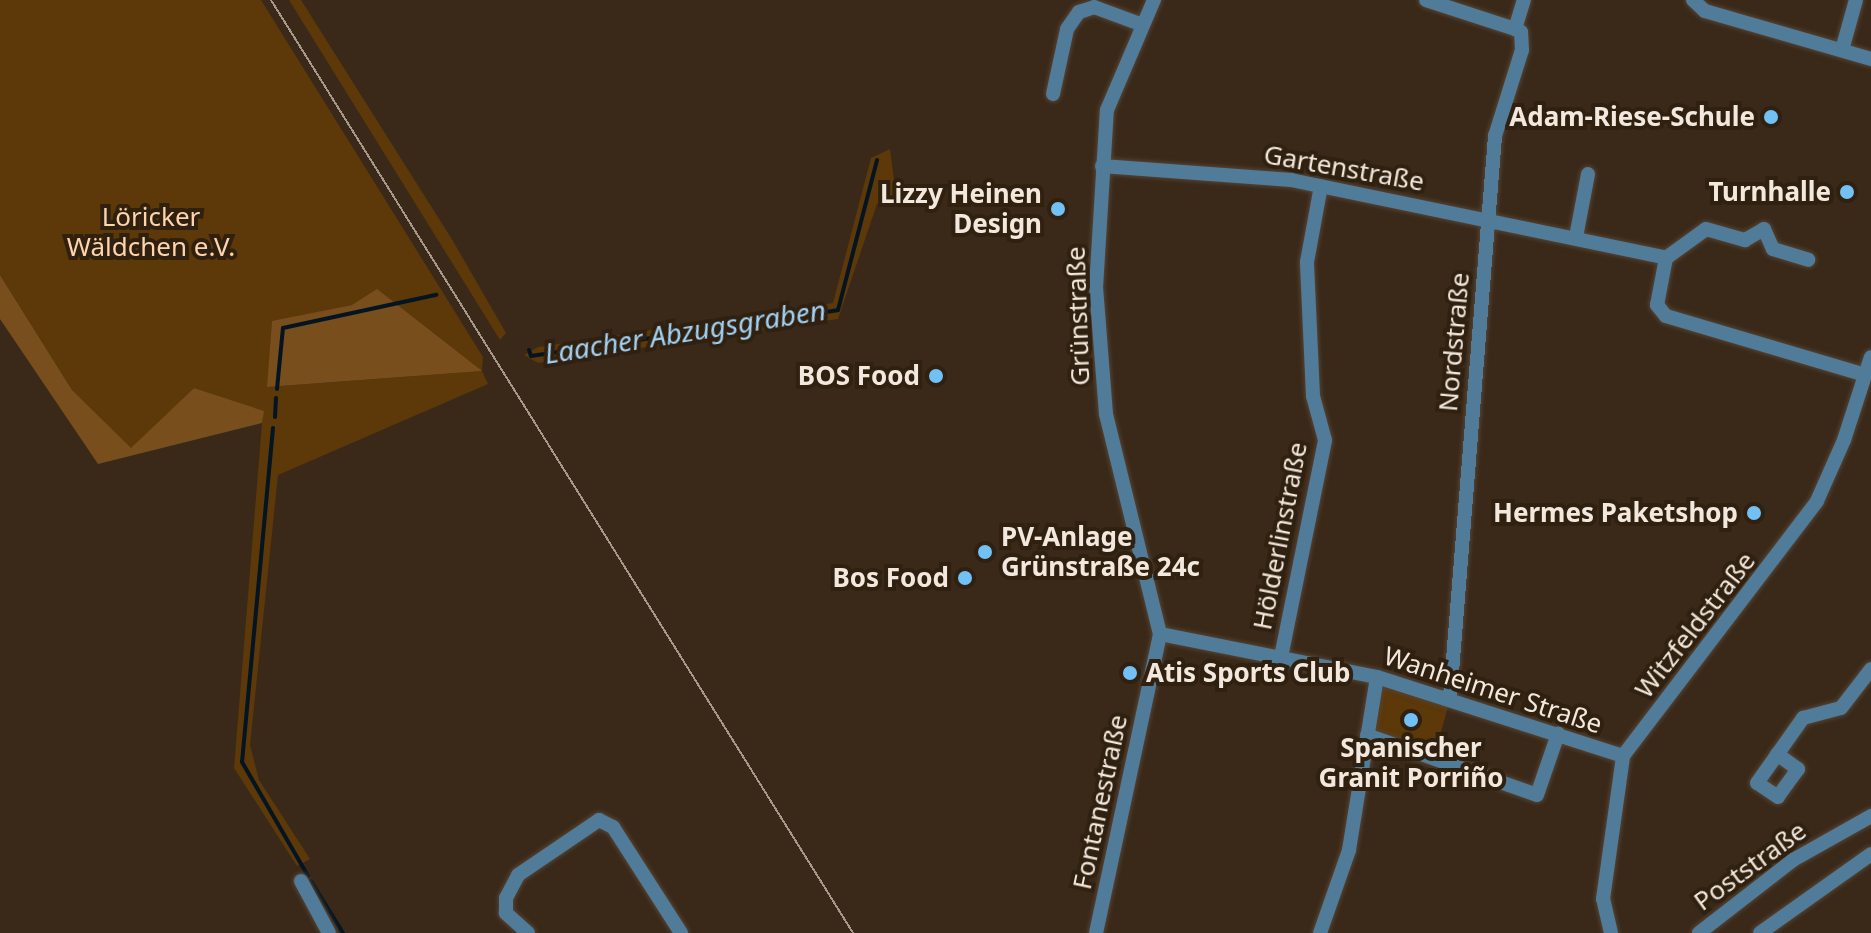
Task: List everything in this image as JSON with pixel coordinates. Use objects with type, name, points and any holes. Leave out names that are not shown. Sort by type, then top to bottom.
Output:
[{"type":"street","name":"Grünstraße","points":[[1154,0],[1107,110],[1096,288],[1106,414],[1160,634]]},
{"type":"street","points":[[1426,0],[1515,29]]},
{"type":"street","name":"Nordstraße","points":[[1450,697],[1495,136],[1522,50],[1521,32],[1515,29],[1524,0]]},
{"type":"street","points":[[1693,0],[1705,11],[1871,59]]},
{"type":"street","points":[[1842,50],[1856,0]]},
{"type":"street","points":[[1053,94],[1067,29],[1079,12],[1095,4],[1143,25]]},
{"type":"street","name":"Gartenstraße","points":[[1102,166],[1321,186],[1666,258]]},
{"type":"street","points":[[1576,237],[1588,174]]},
{"type":"street","name":"Hölderlinstraße","points":[[1281,657],[1325,440],[1313,396],[1307,262],[1321,186]]},
{"type":"street","points":[[1808,260],[1773,249],[1764,229],[1745,240],[1706,229],[1666,258],[1657,305],[1666,316],[1865,375]]},
{"type":"street","name":"Witzfeldstraße","points":[[1611,933],[1603,899],[1623,756],[1803,522],[1833,470],[1871,357]]},
{"type":"street","name":"Wanheimer Straße","points":[[1160,634],[1377,677],[1450,697],[1623,756]]},
{"type":"street","name":"Fontanestraße","points":[[1096,933],[1160,634]]},
{"type":"street","points":[[1777,754],[1803,718],[1841,708],[1871,669]]},
{"type":"street","points":[[1320,933],[1349,850],[1377,677]]},
{"type":"street","points":[[1367,735],[1537,795],[1558,734]]},
{"type":"street","name":"Poststraße","points":[[1699,933],[1793,860],[1871,816]]},
{"type":"street","points":[[528,933],[506,913],[506,898],[518,875],[599,820],[613,827],[681,933]]},
{"type":"street","points":[[1760,933],[1871,854]]},
{"type":"street","points":[[301,881],[329,933]]},
{"type":"green space","name":"Löricker Wäldchen e.V.","points":[[0,0],[261,0],[483,357],[482,371],[488,384],[278,475],[250,745],[259,780],[310,859],[297,866],[234,768],[263,411],[194,388],[131,449],[72,390],[0,275]],"holes":[[[352,305],[481,371],[268,387],[272,322]]]},
{"type":"green space","points":[[289,0],[301,0],[453,241],[506,333],[500,340]]},
{"type":"green space","points":[[890,149],[897,203],[877,204],[838,319],[538,363],[524,355],[538,347],[833,303],[871,158]]},
{"type":"green space","points":[[1381,684],[1449,703],[1435,754],[1372,732]]},
{"type":"shaded area","points":[[0,275],[72,390],[131,448],[194,388],[264,411],[262,423],[98,464],[0,319]]},
{"type":"shaded area","points":[[377,289],[482,371],[267,387],[272,321],[352,305]]},
{"type":"waterway","name":"Laacher Abzugsgraben","points":[[529,350],[531,356],[838,310],[877,160]]},
{"type":"waterway","name":"Laacher Abzugsgraben","points":[[277,389],[283,328],[436,295]]},
{"type":"waterway","name":"Laacher Abzugsgraben","points":[[275,417],[276,398]]},
{"type":"waterway","name":"Laacher Abzugsgraben","points":[[273,428],[242,762],[308,876]]},
{"type":"waterway","name":"Laacher Abzugsgraben","points":[[311,881],[343,933]]},
{"type":"tram line","points":[[271,0],[853,933]]},
{"type":"place","name":"Adam-Riese-Schule","points":[[1771,117]]},
{"type":"place","name":"Turnhalle","points":[[1847,192]]},
{"type":"place","name":"Lizzy Heinen Design","points":[[1058,209]]},
{"type":"place","name":"BOS Food","points":[[936,376]]},
{"type":"place","name":"Hermes Paketshop","points":[[1754,513]]},
{"type":"place","name":"PV-Anlage Grünstraße 24c","points":[[985,552]]},
{"type":"place","name":"Bos Food","points":[[965,578]]},
{"type":"place","name":"Atis Sports Club","points":[[1130,673]]},
{"type":"place","name":"Spanischer Granit Porriño","points":[[1411,720]]}]
